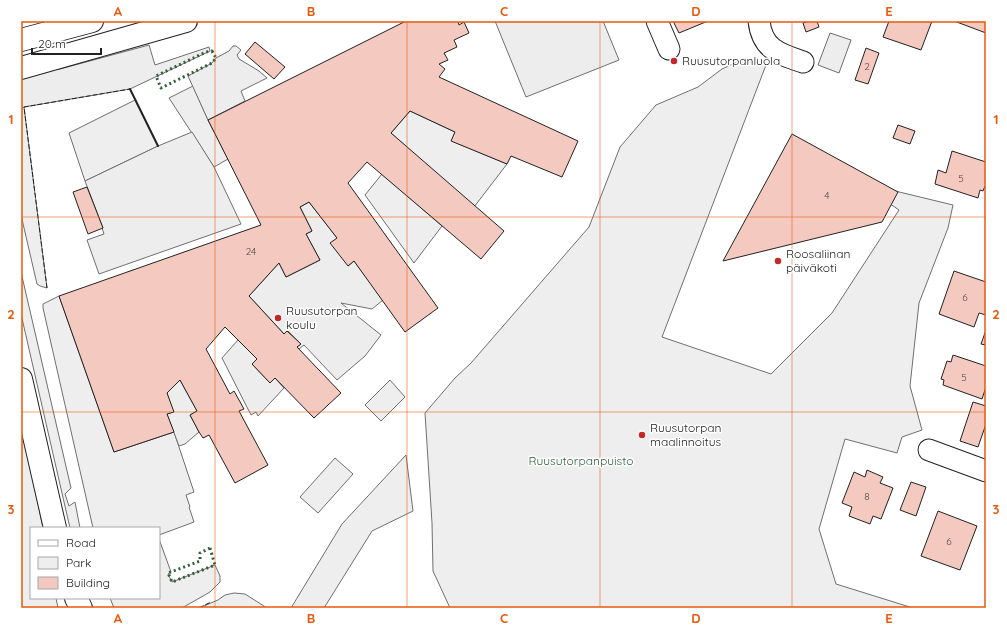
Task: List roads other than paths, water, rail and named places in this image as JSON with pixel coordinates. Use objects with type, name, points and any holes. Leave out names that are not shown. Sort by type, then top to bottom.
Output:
[{"type":"main road","points":[[21,40],[92,21]]},
{"type":"main road","points":[[21,68],[186,21]]},
{"type":"main road","points":[[21,379],[55,527]]},
{"type":"main road","points":[[76,599],[81,608]]},
{"type":"street","points":[[657,21],[669,49]]},
{"type":"street","points":[[758,21],[760,31],[768,46],[781,54],[803,62]]},
{"type":"street","points":[[929,450],[986,471]]},
{"type":"place","name":"Ruusutorpanluola","points":[[674,61]]},
{"type":"place","name":"Roosaliinan päiväkoti","points":[[778,261]]},
{"type":"place","name":"Ruusutorpan koulu","points":[[278,318]]},
{"type":"place","name":"Ruusutorpan maalinnoitus","points":[[642,435]]},
{"type":"park label","name":"Ruusutorpanpuisto","points":[[581,461]]}]
